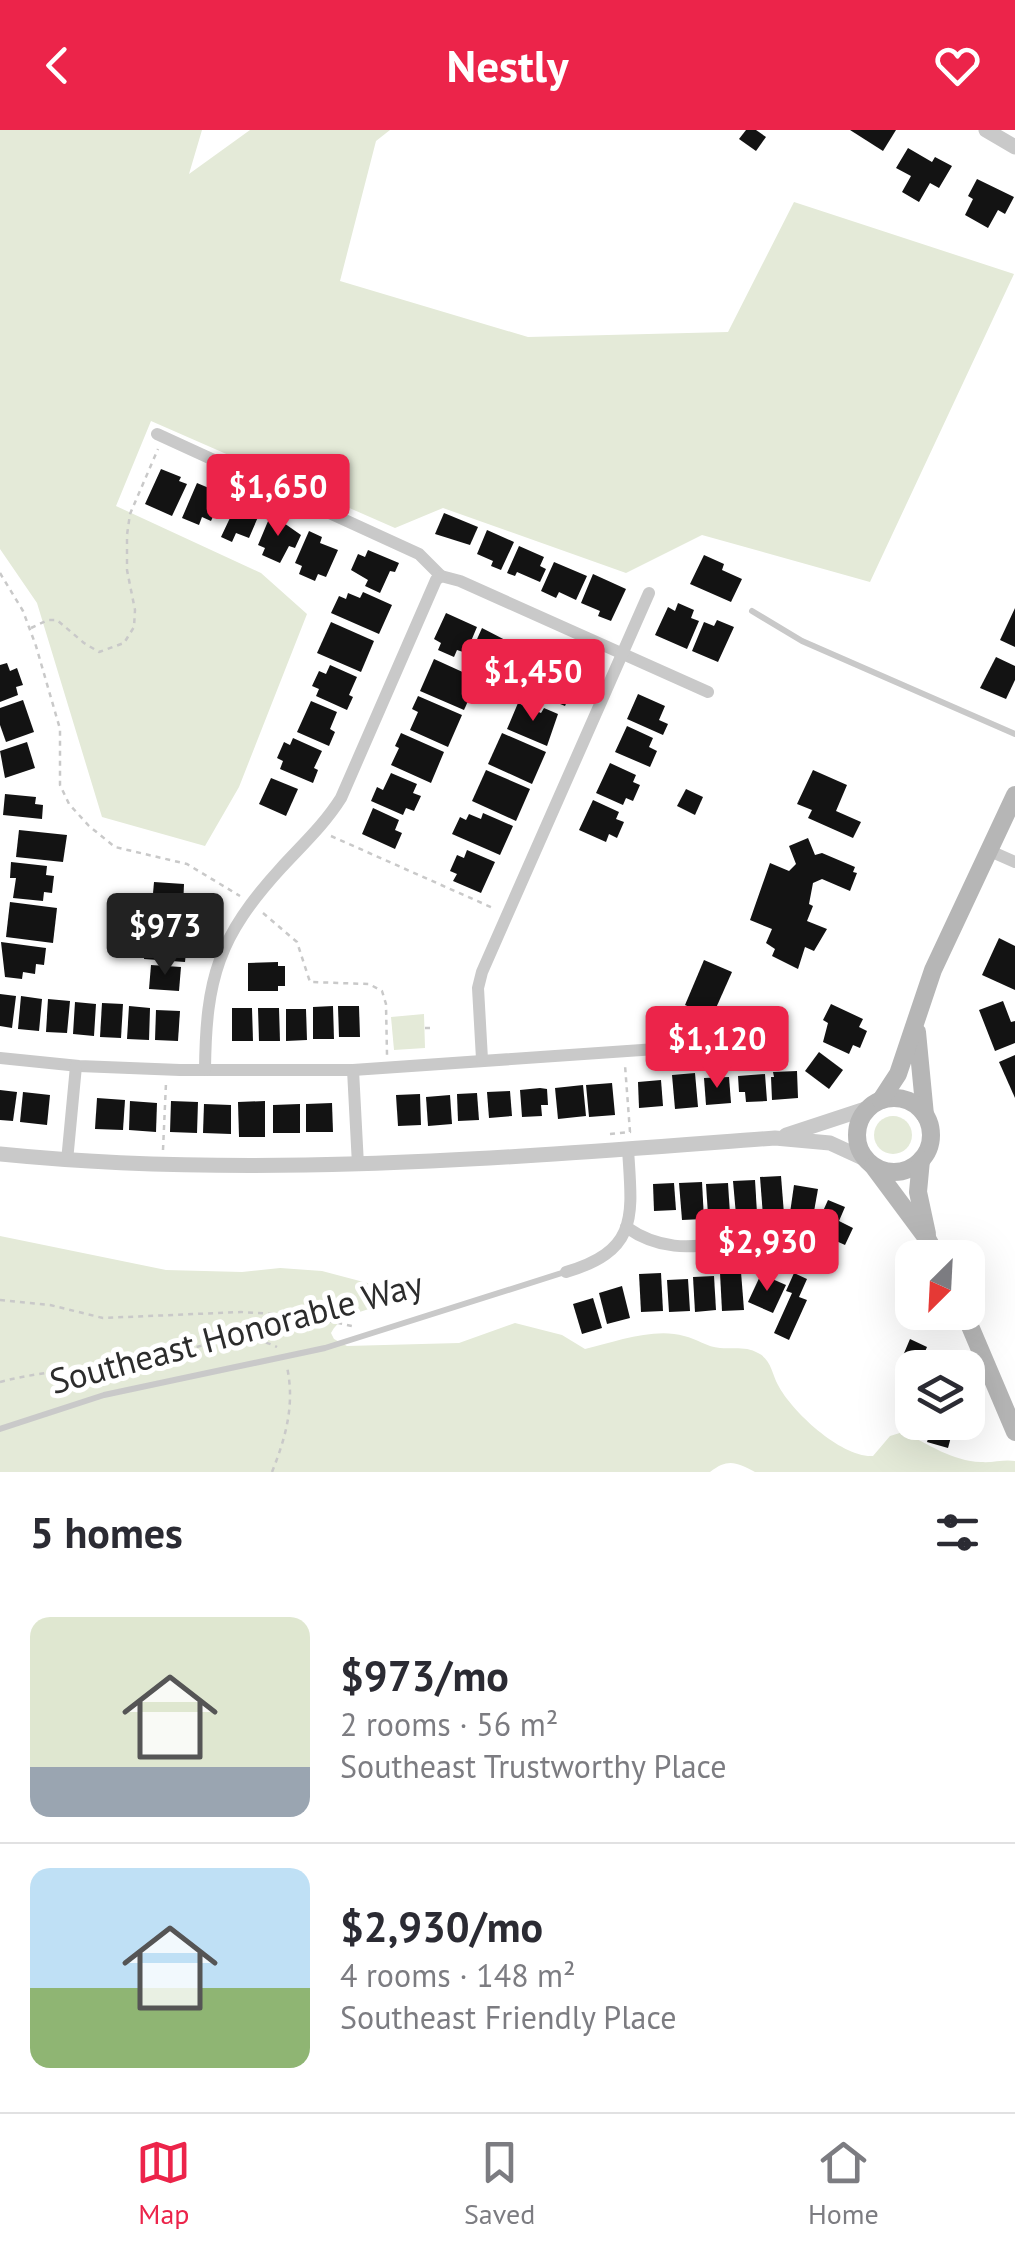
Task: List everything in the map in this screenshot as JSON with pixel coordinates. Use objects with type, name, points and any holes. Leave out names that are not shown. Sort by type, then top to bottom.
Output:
[{"type":"main road","points":[[928,1240],[870,1163],[857,1137],[860,1119],[898,1074],[932,970],[1015,795]]},
{"type":"main road","points":[[916,1022],[925,1115],[931,1135],[921,1160],[918,1192],[928,1240]]},
{"type":"main road","points":[[874,1104],[906,1100],[925,1115]]},
{"type":"main road","points":[[870,1163],[898,1172],[921,1160]]},
{"type":"main road","points":[[972,1330],[1015,1432]]},
{"type":"street","points":[[986,130],[1015,147]]},
{"type":"street","points":[[160,435],[420,554],[441,576],[708,692]]},
{"type":"street","points":[[205,1070],[213,978],[228,936],[251,903],[341,798],[441,576]]},
{"type":"street","points":[[482,1058],[478,988],[649,593]]},
{"type":"street","points":[[990,851],[1015,862]]},
{"type":"street","points":[[0,1058],[76,1066],[353,1070],[728,1042],[770,1017]]},
{"type":"street","points":[[67,1161],[76,1066]]},
{"type":"street","points":[[353,1070],[358,1165]]},
{"type":"street","points":[[775,1138],[874,1104]]},
{"type":"street","points":[[0,1154],[162,1166],[358,1165],[775,1138],[830,1143],[870,1163]]},
{"type":"street","points":[[628,1149],[630,1212],[626,1227],[652,1242],[673,1247],[772,1240],[797,1250]]},
{"type":"street","name":"Southeast Honorable Way","points":[[566,1272],[604,1258],[626,1227]]},
{"type":"lane","points":[[752,611],[802,642],[1015,734]]},
{"type":"lane","name":"Southeast Honorable Way","points":[[0,1429],[91,1399],[325,1348],[566,1272]]},
{"type":"path","points":[[30,629],[57,620],[99,652],[124,643],[134,627],[126,570],[130,514],[160,435]]},
{"type":"path","points":[[0,574],[30,629],[60,729],[60,784],[69,804],[88,826],[115,847],[188,864],[251,903],[297,942],[310,982],[368,984],[382,991],[388,1067]]},
{"type":"path","points":[[317,830],[508,914]]},
{"type":"path","points":[[610,1150],[609,1134],[630,1132],[624,1050]]},
{"type":"path","points":[[162,1166],[166,1069]]},
{"type":"path","points":[[0,1300],[50,1305],[103,1318],[241,1312],[307,1316],[372,1331]]},
{"type":"green space","points":[[0,130],[202,130],[189,174],[250,130],[390,130],[376,141],[340,281],[528,337],[728,332],[794,202],[1014,274],[870,582],[702,535],[626,573],[443,508],[395,528],[151,421],[116,506],[261,573],[307,614],[239,787],[205,846],[102,817],[37,603],[0,549]]},
{"type":"green space","points":[[424,1014],[425,1048],[394,1050],[391,1017]]},
{"type":"green space","points":[[893,1116],[907,1121],[912,1135],[907,1149],[893,1154],[879,1149],[874,1135],[879,1121]]},
{"type":"green space","points":[[0,1236],[166,1270],[322,1271],[409,1294],[337,1324],[331,1333],[347,1346],[459,1343],[515,1323],[562,1335],[585,1349],[660,1333],[684,1336],[715,1347],[749,1349],[766,1359],[785,1396],[806,1420],[847,1450],[873,1456],[895,1434],[895,1440],[919,1440],[960,1459],[1015,1461],[1015,1472],[755,1472],[732,1463],[710,1472],[0,1472]]},
{"type":"building","points":[[746,130],[756,130],[766,137],[756,151],[739,139]]},
{"type":"building","points":[[850,130],[896,130],[883,151]]},
{"type":"building","points":[[908,148],[932,162],[935,157],[952,166],[939,188],[930,183],[919,202],[902,192],[911,176],[896,168]]},
{"type":"building","points":[[977,179],[1014,197],[1005,214],[998,210],[988,228],[965,215],[973,199],[968,196]]},
{"type":"building","points":[[161,469],[181,477],[179,481],[187,484],[172,516],[145,504]]},
{"type":"building","points":[[197,483],[222,498],[211,521],[202,517],[199,525],[182,518]]},
{"type":"building","points":[[237,503],[261,510],[249,538],[236,533],[232,542],[221,537]]},
{"type":"building","points":[[444,513],[478,527],[470,545],[435,534]]},
{"type":"building","points":[[271,514],[301,535],[280,563],[262,555],[265,548],[258,545]]},
{"type":"building","points":[[487,530],[514,542],[501,570],[491,566],[493,561],[477,554]]},
{"type":"building","points":[[309,531],[322,537],[320,543],[338,550],[326,577],[318,574],[315,581],[299,574],[302,566],[295,563]]},
{"type":"building","points":[[519,546],[544,557],[540,566],[546,569],[540,582],[517,572],[515,576],[507,573]]},
{"type":"building","points":[[368,550],[399,563],[395,572],[390,571],[380,593],[365,586],[368,580],[351,570],[358,554],[365,557]]},
{"type":"building","points":[[704,555],[724,564],[722,570],[742,579],[731,602],[690,584]]},
{"type":"building","points":[[554,562],[587,576],[576,600],[559,592],[556,598],[541,591]]},
{"type":"building","points":[[593,574],[626,589],[611,621],[581,603]]},
{"type":"building","points":[[363,592],[392,605],[379,634],[331,613],[339,596],[346,599],[348,593],[360,598]]},
{"type":"building","points":[[678,603],[694,610],[691,618],[699,621],[687,649],[655,635],[668,607],[675,611]]},
{"type":"building","points":[[1015,608],[1015,647],[1000,640]]},
{"type":"building","points":[[446,613],[477,627],[466,653],[457,650],[454,657],[438,650],[441,643],[434,639]]},
{"type":"building","points":[[717,620],[734,627],[718,662],[692,651],[704,622],[714,626]]},
{"type":"building","points":[[331,622],[374,641],[361,672],[317,653]]},
{"type":"building","points":[[482,628],[513,644],[507,659],[501,656],[493,674],[477,667],[480,661],[469,657]]},
{"type":"building","points":[[519,645],[551,659],[539,686],[530,682],[527,689],[511,682],[514,675],[507,672]]},
{"type":"building","points":[[996,657],[1015,666],[1015,680],[1006,699],[980,688]]},
{"type":"building","points":[[434,659],[478,679],[464,710],[420,691]]},
{"type":"building","points":[[7,663],[10,671],[17,668],[23,685],[16,687],[18,695],[0,702],[0,665]]},
{"type":"building","points":[[555,664],[589,672],[576,702],[568,699],[565,706],[548,699],[554,680],[549,677]]},
{"type":"building","points":[[330,665],[357,677],[347,710],[316,696],[319,689],[312,686],[319,671],[326,674]]},
{"type":"building","points":[[638,694],[665,706],[659,720],[668,724],[663,735],[627,719]]},
{"type":"building","points":[[418,696],[462,715],[448,747],[410,730],[418,712],[412,709]]},
{"type":"building","points":[[23,700],[34,732],[6,742],[0,708]]},
{"type":"building","points":[[311,701],[337,712],[329,746],[297,732]]},
{"type":"building","points":[[518,703],[541,713],[544,708],[558,714],[547,746],[507,729]]},
{"type":"building","points":[[627,726],[653,738],[649,747],[657,751],[650,767],[615,752]]},
{"type":"building","points":[[401,733],[444,752],[431,783],[391,765]]},
{"type":"building","points":[[502,733],[546,752],[532,784],[488,764]]},
{"type":"building","points":[[293,738],[322,751],[314,768],[318,770],[313,783],[280,769],[283,761],[277,758],[284,742],[290,745]]},
{"type":"building","points":[[27,742],[35,768],[5,778],[0,751]]},
{"type":"building","points":[[610,763],[636,775],[633,782],[640,785],[633,801],[626,798],[623,805],[596,793]]},
{"type":"building","points":[[486,770],[530,789],[516,821],[472,801]]},
{"type":"building","points":[[813,770],[847,785],[836,811],[861,822],[853,838],[808,818],[812,810],[797,804]]},
{"type":"building","points":[[391,773],[417,784],[413,793],[421,796],[414,811],[406,808],[403,815],[371,801],[377,787],[383,790]]},
{"type":"building","points":[[271,778],[298,789],[286,816],[259,804]]},
{"type":"building","points":[[686,789],[703,797],[695,815],[677,806]]},
{"type":"building","points":[[5,794],[36,797],[35,804],[43,805],[42,819],[3,815]]},
{"type":"building","points":[[593,800],[619,812],[616,819],[624,822],[617,838],[609,834],[606,842],[579,830]]},
{"type":"building","points":[[373,808],[399,820],[395,830],[402,833],[395,849],[362,834]]},
{"type":"building","points":[[483,813],[513,826],[500,855],[452,834],[460,817],[466,820],[469,814],[481,819]]},
{"type":"building","points":[[19,830],[67,835],[63,862],[16,857]]},
{"type":"building","points":[[808,838],[815,855],[822,853],[855,867],[853,872],[857,873],[850,891],[822,879],[813,883],[809,904],[813,906],[807,921],[827,929],[814,951],[805,947],[798,969],[772,956],[775,949],[766,943],[772,929],[750,920],[770,863],[789,871],[796,864],[789,846]]},
{"type":"building","points":[[467,850],[495,862],[481,893],[453,881],[457,874],[450,871],[457,855],[464,858]]},
{"type":"building","points":[[11,862],[47,866],[46,875],[54,876],[52,893],[44,892],[43,901],[13,898],[16,878],[10,878]]},
{"type":"building","points":[[154,882],[184,884],[183,908],[152,905]]},
{"type":"building","points":[[10,902],[57,908],[53,943],[6,937]]},
{"type":"building","points":[[157,911],[197,914],[195,937],[155,934]]},
{"type":"building","points":[[145,938],[187,941],[185,962],[144,959]]},
{"type":"building","points":[[999,938],[1015,946],[1015,990],[982,975]]},
{"type":"building","points":[[1,942],[46,948],[44,965],[36,964],[35,974],[23,972],[22,979],[5,977]]},
{"type":"building","points":[[704,960],[732,972],[712,1017],[685,1005]]},
{"type":"building","points":[[278,962],[278,966],[285,966],[285,986],[278,986],[278,991],[248,991],[248,963]]},
{"type":"building","points":[[151,965],[181,967],[179,991],[149,989]]},
{"type":"building","points":[[0,994],[16,996],[12,1028],[0,1026]]},
{"type":"building","points":[[21,996],[42,999],[39,1031],[18,1029]]},
{"type":"building","points":[[48,999],[70,1001],[67,1033],[46,1032]]},
{"type":"building","points":[[1003,1001],[1011,1022],[1015,1021],[1015,1043],[995,1051],[979,1010]]},
{"type":"building","points":[[75,1002],[96,1004],[94,1036],[73,1034]]},
{"type":"building","points":[[102,1003],[123,1004],[121,1038],[100,1037]]},
{"type":"building","points":[[831,1004],[863,1019],[859,1027],[867,1031],[860,1048],[853,1045],[849,1054],[823,1042],[828,1023],[823,1020]]},
{"type":"building","points":[[129,1006],[150,1008],[149,1040],[127,1039]]},
{"type":"building","points":[[333,1006],[334,1039],[313,1039],[313,1007]]},
{"type":"building","points":[[338,1006],[359,1006],[360,1037],[339,1037]]},
{"type":"building","points":[[232,1008],[252,1008],[253,1041],[232,1041]]},
{"type":"building","points":[[258,1008],[279,1008],[280,1041],[259,1041]]},
{"type":"building","points":[[286,1009],[306,1009],[307,1040],[286,1041]]},
{"type":"building","points":[[156,1010],[180,1011],[178,1041],[155,1040]]},
{"type":"building","points":[[819,1052],[843,1070],[829,1089],[805,1071]]},
{"type":"building","points":[[1015,1055],[1015,1098],[999,1062]]},
{"type":"building","points":[[797,1071],[798,1098],[772,1100],[773,1072]]},
{"type":"building","points":[[695,1073],[698,1107],[675,1109],[672,1075]]},
{"type":"building","points":[[765,1074],[767,1101],[746,1102],[745,1092],[739,1092],[738,1076]]},
{"type":"building","points":[[729,1077],[731,1103],[706,1105],[704,1078]]},
{"type":"building","points":[[661,1080],[663,1106],[639,1108],[638,1082]]},
{"type":"building","points":[[612,1083],[615,1115],[589,1117],[586,1085]]},
{"type":"building","points":[[583,1085],[586,1116],[558,1119],[555,1088]]},
{"type":"building","points":[[547,1089],[548,1105],[541,1105],[542,1116],[522,1117],[520,1090]]},
{"type":"building","points":[[0,1090],[17,1092],[13,1121],[0,1120]]},
{"type":"building","points":[[510,1091],[512,1116],[489,1118],[487,1092]]},
{"type":"building","points":[[23,1092],[50,1095],[47,1125],[20,1122]]},
{"type":"building","points":[[477,1093],[479,1120],[458,1121],[457,1094]]},
{"type":"building","points":[[420,1094],[421,1125],[398,1126],[396,1095]]},
{"type":"building","points":[[450,1095],[452,1124],[428,1126],[426,1097]]},
{"type":"building","points":[[97,1098],[125,1100],[123,1130],[95,1129]]},
{"type":"building","points":[[130,1101],[157,1103],[156,1132],[129,1130]]},
{"type":"building","points":[[171,1101],[198,1102],[197,1133],[170,1132]]},
{"type":"building","points":[[265,1101],[265,1137],[239,1137],[238,1102]]},
{"type":"building","points":[[332,1103],[333,1132],[306,1132],[306,1104]]},
{"type":"building","points":[[204,1104],[231,1105],[231,1134],[203,1133]]},
{"type":"building","points":[[300,1104],[300,1133],[273,1133],[273,1105]]},
{"type":"building","points":[[781,1176],[784,1214],[763,1216],[760,1177]]},
{"type":"building","points":[[755,1180],[757,1213],[736,1215],[733,1181]]},
{"type":"building","points":[[702,1182],[704,1219],[682,1220],[679,1183]]},
{"type":"building","points":[[674,1183],[676,1210],[654,1211],[653,1184]]},
{"type":"building","points":[[728,1183],[730,1214],[708,1215],[706,1184]]},
{"type":"building","points":[[794,1185],[818,1189],[813,1217],[790,1213]]},
{"type":"building","points":[[828,1200],[845,1207],[839,1221],[853,1228],[845,1245],[814,1231]]},
{"type":"building","points":[[741,1272],[744,1310],[722,1311],[720,1273]]},
{"type":"building","points":[[661,1273],[663,1311],[641,1312],[639,1274]]},
{"type":"building","points":[[794,1273],[807,1279],[799,1297],[807,1300],[789,1340],[774,1333],[792,1293],[786,1291]]},
{"type":"building","points":[[761,1274],[786,1285],[773,1313],[748,1302]]},
{"type":"building","points":[[714,1276],[716,1310],[695,1312],[693,1277]]},
{"type":"building","points":[[688,1279],[690,1311],[669,1312],[667,1280]]},
{"type":"building","points":[[622,1286],[630,1318],[607,1324],[599,1293]]},
{"type":"building","points":[[593,1298],[602,1328],[582,1334],[573,1304]]},
{"type":"building","points":[[910,1339],[927,1347],[926,1350],[905,1350]]},
{"type":"building","points":[[928,1440],[950,1440],[948,1448]]}]
